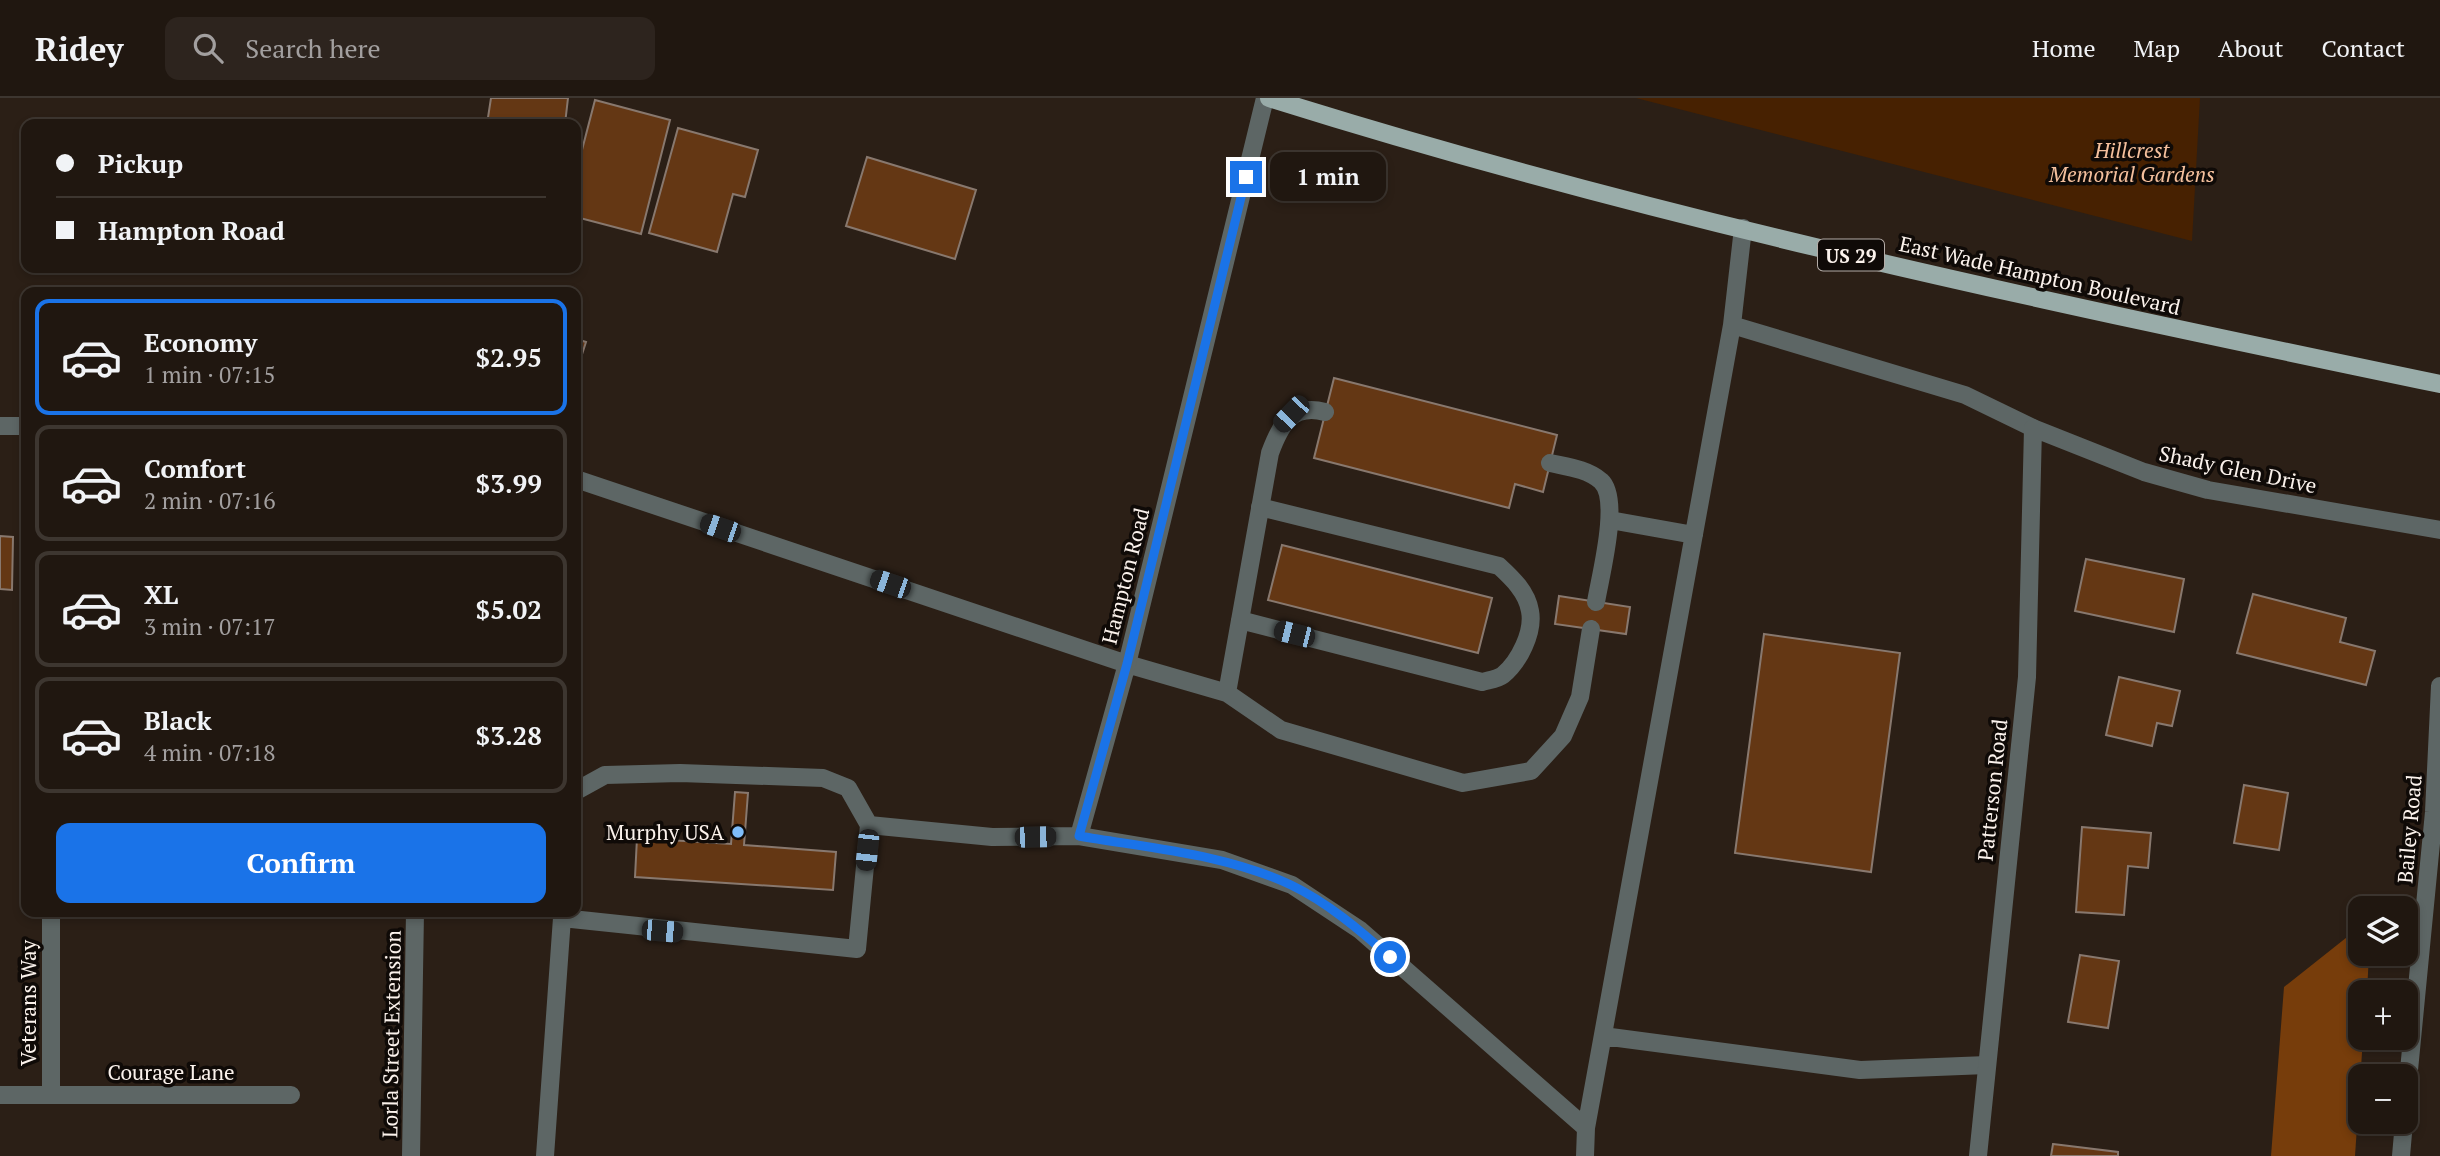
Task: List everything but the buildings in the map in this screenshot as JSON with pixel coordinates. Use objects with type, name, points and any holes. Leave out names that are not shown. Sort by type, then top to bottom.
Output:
[{"type":"main road","name":"East Wade Hampton Boulevard","points":[[1267,98],[1431,149],[2038,300],[2440,384]]},
{"type":"street","name":"Hampton Road","points":[[581,481],[1127,664],[1267,98]]},
{"type":"street","points":[[1585,1156],[1586,1128],[1732,325],[1743,228]]},
{"type":"street","name":"Shady Glen Drive","points":[[1732,325],[1965,394],[2033,428],[2144,472],[2208,490],[2440,530]]},
{"type":"street","points":[[1227,693],[1270,453],[1280,425],[1291,414],[1315,410],[1325,412]]},
{"type":"street","points":[[0,426],[21,426]]},
{"type":"street","name":"Patterson Road","points":[[1978,1156],[2027,677],[2033,428]]},
{"type":"street","points":[[1550,463],[1583,470],[1601,481],[1608,490],[1610,520],[1596,602]]},
{"type":"street","points":[[1240,620],[1482,682],[1501,677],[1515,662],[1528,635],[1531,612],[1524,595],[1515,580],[1499,566],[1260,507]]},
{"type":"street","points":[[1610,520],[1694,534]]},
{"type":"street","points":[[1079,836],[1127,664],[1227,693],[1281,730],[1408,769],[1464,783],[1531,771],[1563,736],[1580,697],[1591,629]]},
{"type":"street","name":"Bailey Road","points":[[2410,1064],[2434,812],[2440,686]]},
{"type":"street","points":[[579,917],[857,949],[869,825],[848,788],[822,778],[680,773],[604,775],[581,788]]},
{"type":"street","points":[[869,825],[992,837],[1079,836],[1222,860],[1292,885],[1360,930],[1586,1128]]},
{"type":"street","name":"Veterans Way","points":[[51,917],[51,1095]]},
{"type":"street","name":"Lorla Street Extension","points":[[411,1156],[415,917]]},
{"type":"street","points":[[545,1156],[562,917]]},
{"type":"street","points":[[1603,1036],[1860,1070],[1987,1065]]},
{"type":"street","name":"Courage Lane","points":[[0,1095],[291,1096]]},
{"type":"street","points":[[2401,1156],[2403,1134]]},
{"type":"green space","name":"Hillcrest Memorial Gardens","points":[[1636,98],[2200,98],[2192,241]]},
{"type":"shaded area","points":[[2348,936],[2348,966],[2368,966],[2368,980],[2348,980],[2348,1050],[2362,1050],[2361,1064],[2348,1064],[2348,1134],[2356,1134],[2355,1156],[2271,1156],[2284,987]]},
{"type":"place","name":"Murphy USA","points":[[738,832]]},
{"type":"route","points":[[1246,177],[1127,664],[1079,836],[1222,860],[1292,885],[1360,930],[1390,957]]}]
